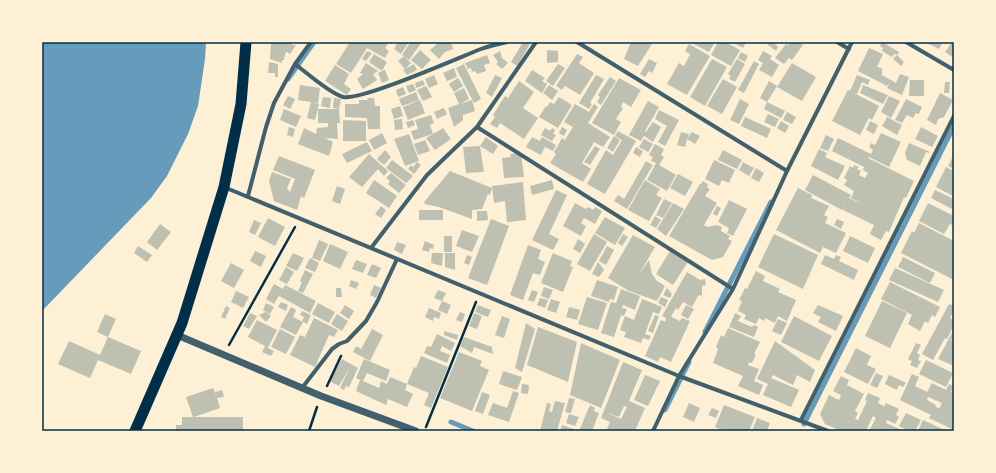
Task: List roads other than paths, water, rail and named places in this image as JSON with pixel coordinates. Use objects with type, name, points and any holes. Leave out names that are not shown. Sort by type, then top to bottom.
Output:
[{"type":"highway","points":[[136,431],[177,336],[224,186],[241,104],[248,46]]},
{"type":"street","points":[[248,196],[266,127],[274,103],[295,64],[310,42]]},
{"type":"street","points":[[295,64],[332,92],[343,97],[348,97],[357,96],[389,86],[483,48],[507,42]]},
{"type":"street","points":[[371,248],[427,175],[478,126],[536,42]]},
{"type":"street","points":[[577,42],[787,171]]},
{"type":"street","points":[[838,42],[849,49]]},
{"type":"street","points":[[653,431],[679,376],[733,289],[787,171],[852,42]]},
{"type":"street","points":[[906,42],[954,70]]},
{"type":"street","points":[[801,420],[954,116]]},
{"type":"street","points":[[478,126],[733,289]]},
{"type":"street","points":[[224,186],[679,376],[828,431]]},
{"type":"street","points":[[302,388],[332,350],[338,344],[347,341],[366,321],[377,302],[397,259]]},
{"type":"street","points":[[177,336],[322,396],[416,431]]},
{"type":"water","points":[[42,42],[206,42],[198,106],[188,134],[167,176],[151,198],[42,311]]},
{"type":"waterway","points":[[288,79],[314,42]]},
{"type":"waterway","points":[[804,424],[954,126]]},
{"type":"waterway","points":[[705,332],[771,202]]},
{"type":"waterway","points":[[665,410],[689,362]]},
{"type":"waterway","points":[[451,422],[473,431]]}]
